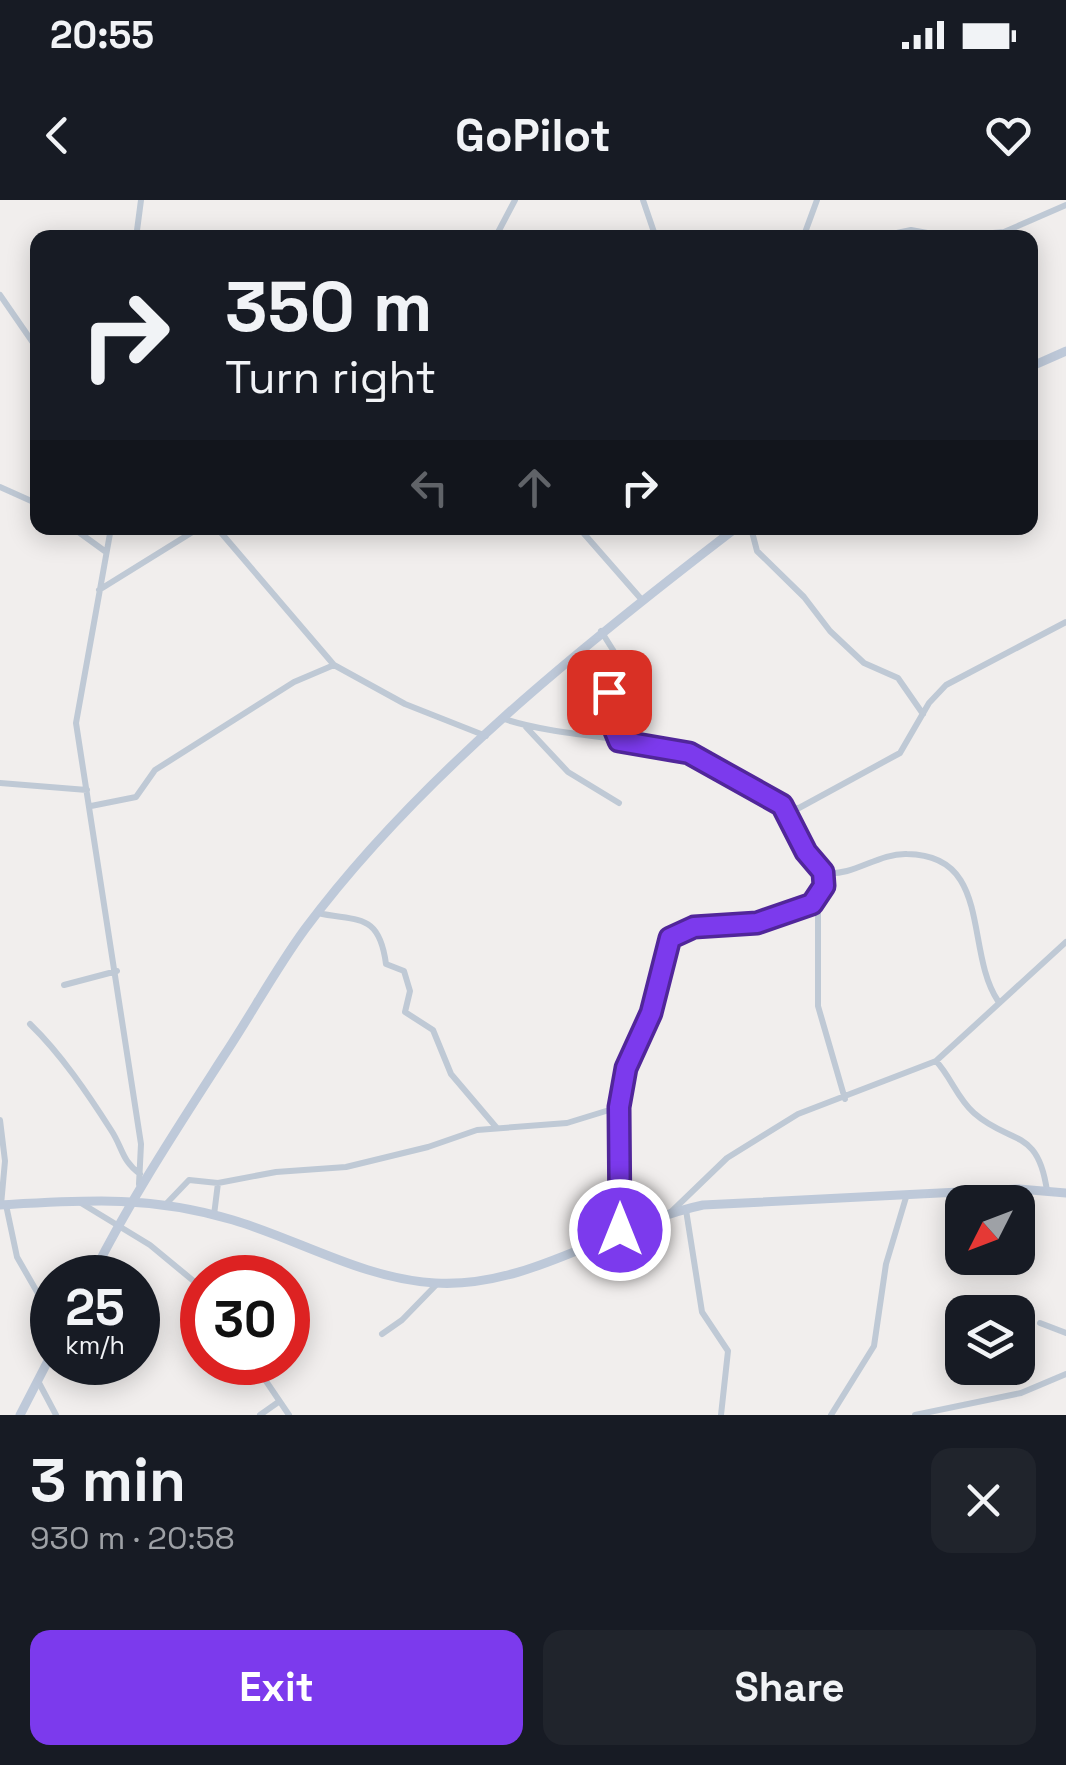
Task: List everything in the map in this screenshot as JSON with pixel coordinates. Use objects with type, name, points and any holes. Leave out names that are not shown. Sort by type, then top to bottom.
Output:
[{"type":"street","points":[[137,230],[142,200]]},
{"type":"street","points":[[499,230],[515,200]]},
{"type":"street","points":[[642,200],[653,230]]},
{"type":"street","points":[[806,228],[817,200]]},
{"type":"street","points":[[1009,230],[1066,205]]},
{"type":"street","points":[[0,295],[30,338]]},
{"type":"street","points":[[1038,363],[1066,351]]},
{"type":"street","points":[[0,487],[30,500]]},
{"type":"street","points":[[83,535],[106,552]]},
{"type":"street","points":[[110,535],[76,722],[142,1144],[140,1179]]},
{"type":"street","points":[[98,591],[188,535]]},
{"type":"street","points":[[223,535],[334,665],[406,704],[487,736]]},
{"type":"street","points":[[586,535],[642,600]]},
{"type":"street","points":[[102,1255],[140,1179],[318,913],[387,834],[504,719],[601,630],[726,535]]},
{"type":"street","points":[[753,535],[757,551],[804,597],[830,631],[864,663],[898,678],[923,714]]},
{"type":"street","points":[[504,719],[525,726],[689,753],[782,805],[798,808],[812,804],[831,789],[900,753],[923,714],[956,679],[1066,622]]},
{"type":"street","points":[[601,630],[625,669],[624,676],[606,696],[619,741]]},
{"type":"street","points":[[90,806],[136,797],[155,770],[294,682],[334,665]]},
{"type":"street","points":[[525,726],[568,772],[618,803]]},
{"type":"street","points":[[0,782],[87,790]]},
{"type":"street","points":[[782,805],[806,852],[823,872],[824,886]]},
{"type":"street","points":[[823,872],[835,874],[903,854],[932,855],[950,865],[972,904],[986,982],[998,1001]]},
{"type":"street","points":[[835,874],[818,899],[818,1006],[845,1099]]},
{"type":"street","points":[[620,1230],[619,1107],[626,1068],[651,1013],[670,938],[694,927],[757,923],[818,899]]},
{"type":"street","points":[[318,913],[359,917],[378,933],[386,964],[404,971],[410,991],[405,1012],[432,1030],[451,1074],[496,1127]]},
{"type":"street","points":[[671,1212],[748,1143],[798,1114],[936,1062],[1066,942]]},
{"type":"street","points":[[64,985],[117,970]]},
{"type":"street","points":[[30,1024],[106,1122],[118,1140],[122,1158],[140,1179]]},
{"type":"street","points":[[936,1062],[976,1115],[1020,1136],[1034,1152],[1047,1191]]},
{"type":"street","points":[[167,1203],[189,1180],[218,1183],[276,1172],[346,1167],[496,1127],[567,1122],[619,1107]]},
{"type":"street","points":[[0,1120],[4,1160],[2,1205],[17,1257],[30,1280]]},
{"type":"street","points":[[214,1215],[218,1183]]},
{"type":"street","points":[[2,1205],[132,1198],[167,1203],[214,1215],[385,1276],[437,1284],[504,1275],[686,1209],[812,1196],[1066,1193]]},
{"type":"street","points":[[831,1415],[874,1346],[886,1264],[907,1194]]},
{"type":"street","points":[[78,1201],[150,1245],[180,1270]]},
{"type":"street","points":[[686,1209],[702,1312],[728,1351],[721,1415]]},
{"type":"street","points":[[382,1334],[402,1320],[437,1284]]},
{"type":"street","points":[[1040,1324],[1066,1333]]},
{"type":"street","points":[[915,1415],[1020,1393],[1066,1374]]},
{"type":"street","points":[[20,1415],[36,1385]]},
{"type":"street","points":[[40,1385],[56,1415]]},
{"type":"street","points":[[265,1385],[289,1415]]},
{"type":"street","points":[[260,1415],[276,1403]]},
{"type":"route","points":[[609,692],[608,714],[619,741],[689,753],[782,805],[806,852],[823,872],[824,886],[812,904],[757,923],[694,927],[670,938],[653,992],[651,1013],[632,1046],[619,1107],[620,1230]]}]
